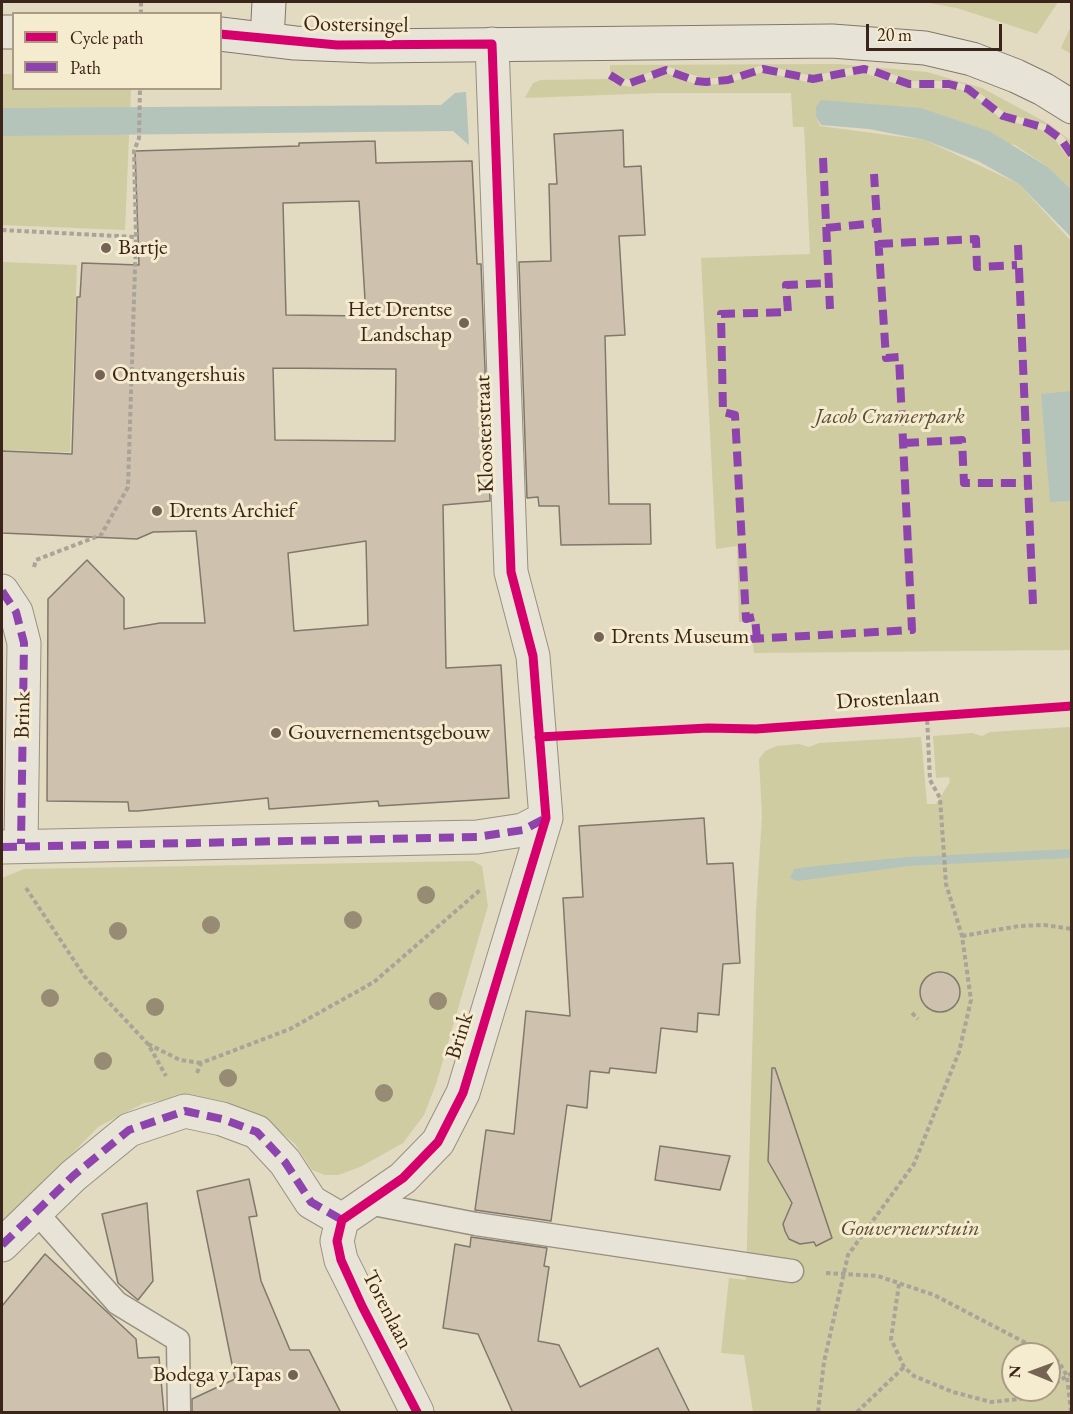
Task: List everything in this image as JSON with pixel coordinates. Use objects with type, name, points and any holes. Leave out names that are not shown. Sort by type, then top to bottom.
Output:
[{"type":"street","points":[[267,40],[269,2]]},
{"type":"street","name":"Oostersingel","points":[[222,34],[267,40],[371,46],[831,41],[925,48],[972,59],[1016,76],[1043,88],[1071,107]]},
{"type":"street","name":"Kloosterstraat","points":[[492,44],[511,572],[533,656],[546,818]]},
{"type":"street","name":"Brink","points":[[9,602],[24,644],[11,846],[477,837],[523,830],[546,818]]},
{"type":"street","name":"Brink","points":[[355,1211],[404,1178],[438,1142],[463,1094],[546,818]]},
{"type":"street","points":[[2,1245],[73,1176],[129,1130],[185,1111],[222,1119],[257,1132],[285,1162],[311,1202],[355,1211]]},
{"type":"street","name":"Torenlaan","points":[[355,1211],[337,1241],[340,1260],[417,1413]]},
{"type":"lane","points":[[355,1211],[476,1224],[792,1271]]},
{"type":"lane","points":[[37,1213],[117,1303],[178,1340],[179,1413]]},
{"type":"path","points":[[9,602],[36,560],[100,535],[128,487],[136,237],[134,150],[139,138],[140,90]]},
{"type":"path","points":[[2,230],[136,237]]},
{"type":"path","points":[[818,1413],[824,1362],[841,1274],[848,1255],[914,1164],[959,1052],[971,1000],[962,936],[946,884],[940,798],[930,780],[927,716]]},
{"type":"path","points":[[21,880],[85,976],[148,1044],[185,1111]]},
{"type":"path","points":[[148,1044],[180,1060],[201,1063],[290,1029],[374,982],[484,886]]},
{"type":"path","points":[[962,936],[1019,926],[1044,925],[1071,929]]},
{"type":"path","points":[[912,1013],[918,1018]]},
{"type":"path","points":[[185,1111],[201,1063]]},
{"type":"path","points":[[841,1274],[878,1276],[934,1295],[1023,1342]]},
{"type":"path","points":[[899,1284],[891,1340],[904,1367],[914,1376],[933,1385],[972,1399],[1001,1401]]},
{"type":"path","points":[[857,1413],[904,1367]]},
{"type":"path","points":[[1069,1375],[1071,1413]]},
{"type":"green space","points":[[923,2],[1058,2],[1037,34],[957,8]]},
{"type":"green space","points":[[1071,26],[1072,54],[1061,48]]},
{"type":"green space","points":[[839,64],[872,67],[854,67],[813,76],[762,65],[727,77],[706,79],[666,66],[630,80],[615,76],[610,72],[610,65]]},
{"type":"green space","points":[[875,67],[927,72],[982,88],[1049,124],[1071,141],[1071,148],[1064,137],[1048,125],[1005,113],[970,85],[950,81],[910,81]]},
{"type":"green space","name":"Jacob Cramerpark","points":[[763,72],[812,83],[864,73],[909,88],[960,89],[978,99],[1001,119],[1037,128],[1052,136],[1071,161],[1071,189],[1048,167],[1015,145],[816,117],[820,126],[925,140],[1019,184],[1071,241],[1071,650],[754,653],[751,622],[739,622],[737,546],[716,549],[701,258],[810,254],[804,127],[793,127],[791,93],[658,93],[525,98],[533,83],[541,80],[610,79],[613,83],[630,87],[666,73],[695,84],[707,85],[728,83]]},
{"type":"green space","points":[[2,74],[12,74],[12,90],[131,90],[125,230],[2,225]]},
{"type":"green space","points":[[2,262],[77,265],[70,452],[2,450]]},
{"type":"green space","name":"Gouverneurstuin","points":[[1070,727],[1071,1412],[753,1412],[744,1355],[721,1353],[729,1278],[746,1280],[756,911],[762,816],[759,759],[765,751],[777,746],[799,744],[809,747],[819,743],[921,737],[927,804],[936,804],[950,782],[949,777],[936,778],[933,736],[972,733],[982,736],[990,732]]},
{"type":"green space","points":[[473,861],[482,866],[488,906],[436,1084],[424,1115],[403,1143],[360,1167],[338,1175],[325,1175],[312,1170],[295,1144],[270,1123],[220,1101],[183,1098],[144,1103],[98,1127],[18,1210],[2,1223],[2,878],[24,869]]},
{"type":"shaded area","points":[[466,92],[469,145],[453,131],[2,136],[2,108],[441,105],[455,93]]},
{"type":"shaded area","points":[[821,100],[921,108],[989,131],[1048,167],[1071,189],[1071,237],[1019,184],[978,161],[925,140],[869,129],[821,125],[816,117],[816,107]]},
{"type":"shaded area","points":[[1071,391],[1071,501],[1050,502],[1041,394]]},
{"type":"shaded area","points":[[1071,849],[1071,858],[909,866],[797,881],[790,878],[794,869],[815,866],[908,857]]},
{"type":"building","points":[[623,130],[624,167],[641,166],[645,235],[619,236],[625,335],[605,336],[609,504],[650,504],[651,544],[561,545],[559,506],[539,506],[538,497],[527,498],[519,262],[551,261],[549,184],[557,184],[554,134]]},
{"type":"building","points":[[375,141],[376,163],[472,161],[477,264],[481,264],[490,501],[443,505],[446,668],[501,665],[509,798],[379,806],[378,801],[269,809],[268,798],[138,811],[129,811],[128,802],[47,801],[48,599],[87,560],[124,598],[124,629],[160,623],[205,623],[196,531],[153,532],[137,539],[2,533],[2,451],[72,454],[77,297],[80,297],[82,263],[139,265],[135,151],[299,146],[299,143]],"holes":[[[359,201],[366,316],[286,315],[283,203]],[[273,368],[396,369],[395,441],[275,440]],[[366,541],[368,625],[294,631],[288,553]]]},
{"type":"building","points":[[704,818],[707,864],[733,863],[740,963],[723,964],[719,1015],[698,1013],[697,1032],[661,1028],[656,1073],[610,1068],[609,1073],[590,1071],[587,1108],[567,1105],[551,1221],[475,1210],[486,1130],[514,1134],[526,1011],[570,1016],[563,898],[583,897],[579,826]]},
{"type":"building","points":[[940,972],[954,978],[960,992],[954,1006],[940,1012],[926,1006],[920,992],[926,978]]},
{"type":"building","points":[[772,1068],[775,1068],[832,1238],[816,1246],[814,1242],[800,1244],[789,1239],[783,1224],[792,1203],[768,1161]]},
{"type":"building","points":[[660,1146],[730,1156],[720,1190],[655,1180]]},
{"type":"building","points":[[249,1179],[257,1216],[249,1217],[261,1281],[290,1350],[309,1350],[341,1413],[192,1413],[192,1399],[235,1379],[197,1191]]},
{"type":"building","points":[[147,1203],[153,1281],[138,1300],[118,1283],[102,1214]]},
{"type":"building","points":[[471,1237],[547,1248],[544,1266],[549,1267],[538,1341],[559,1345],[580,1387],[658,1348],[690,1413],[513,1413],[478,1334],[443,1328],[455,1244],[470,1247]]},
{"type":"building","points":[[45,1254],[136,1339],[138,1358],[159,1357],[164,1413],[2,1413],[2,1306]]},
{"type":"marked path","points":[[610,75],[623,83],[630,83],[666,70],[696,81],[706,82],[728,80],[763,69],[813,79],[864,69],[909,84],[949,84],[968,89],[1003,116],[1046,128],[1061,139],[1072,155]]},
{"type":"marked path","points":[[823,158],[830,309]]},
{"type":"marked path","points":[[749,639],[912,630],[899,357],[886,358],[874,174]]},
{"type":"marked path","points":[[826,228],[877,223]]},
{"type":"marked path","points":[[878,244],[976,239],[977,267],[1017,265]]},
{"type":"marked path","points":[[1018,245],[1033,604]]},
{"type":"marked path","points":[[757,639],[755,617],[746,619],[735,415],[723,412],[721,314],[788,312],[786,285],[829,283]]},
{"type":"marked path","points":[[904,443],[962,440],[964,483],[1029,483]]},
{"type":"marked path","points":[[2,591],[16,612],[24,643],[21,844]]},
{"type":"marked path","points":[[2,847],[477,837],[523,830],[546,818]]},
{"type":"marked path","points":[[2,1245],[73,1176],[129,1130],[185,1111],[222,1119],[257,1132],[285,1162],[311,1202],[342,1220]]},
{"type":"cycle path","points":[[222,34],[337,45],[492,44],[511,572],[533,656],[546,818],[463,1093],[438,1142],[403,1178],[342,1220],[337,1241],[341,1260],[362,1306],[417,1412]]},
{"type":"cycle path","name":"Drostenlaan","points":[[539,737],[708,728],[756,729],[1072,706]]},
{"type":"place","name":"Bartje","points":[[106,248]]},
{"type":"place","name":"Het Drentse Landschap","points":[[464,323]]},
{"type":"place","name":"Ontvangershuis","points":[[100,375]]},
{"type":"place","name":"Drents Archief","points":[[157,511]]},
{"type":"place","name":"Drents Museum","points":[[599,637]]},
{"type":"place","name":"Gouvernementsgebouw","points":[[276,733]]},
{"type":"place","name":"Bodega y Tapas","points":[[293,1375]]}]
